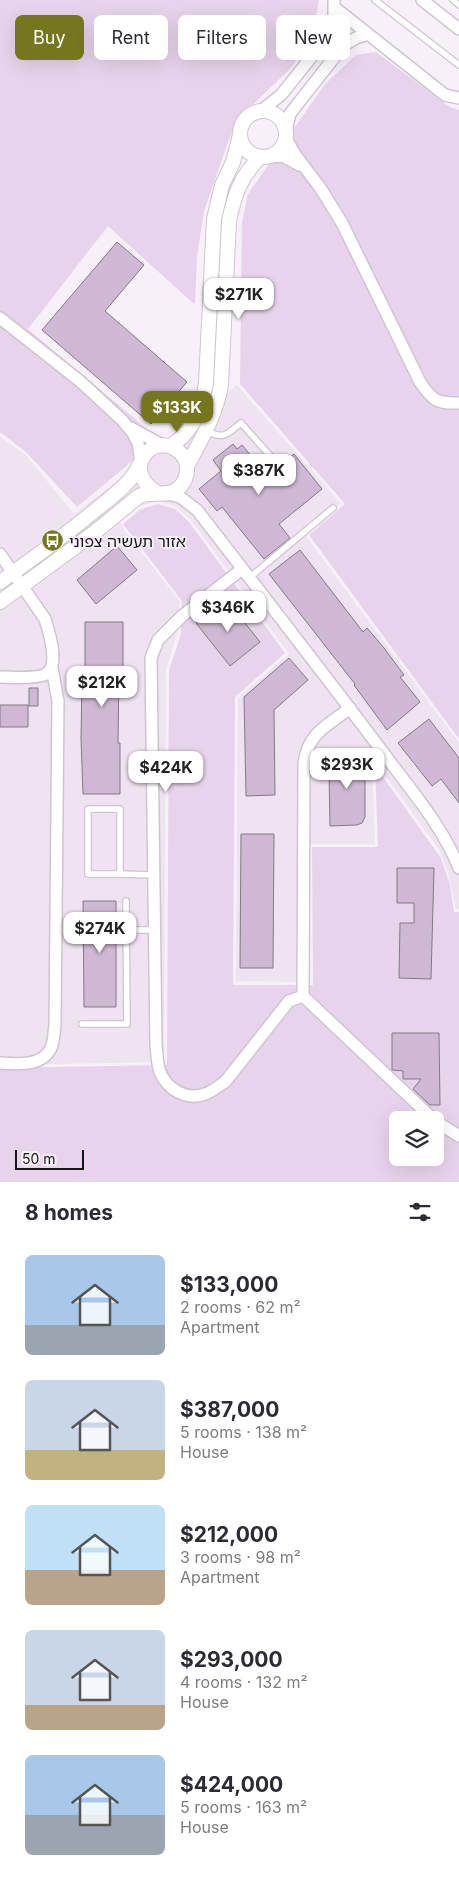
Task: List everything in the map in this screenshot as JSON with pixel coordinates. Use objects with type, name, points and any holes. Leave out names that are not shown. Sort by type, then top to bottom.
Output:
[{"type":"street","points":[[429,2],[459,29]]},
{"type":"street","points":[[334,4],[368,34],[445,95],[459,98]]},
{"type":"street","points":[[262,110],[281,95],[329,35],[334,18],[334,4]]},
{"type":"street","points":[[0,318],[81,382],[127,426],[138,443],[141,463],[140,476],[146,486],[160,493],[178,489],[207,431],[219,400],[231,212],[236,190],[242,178],[264,157],[276,154],[283,146],[290,114],[344,45],[368,34]]},
{"type":"street","points":[[0,582],[83,520],[127,484],[136,473],[144,456],[150,450],[166,446],[188,433],[204,396],[206,383],[214,220],[222,185],[234,162],[241,127],[247,116],[254,112],[270,111],[283,121],[286,134],[305,169],[321,189],[342,223],[420,382],[428,394],[436,401],[459,403]]},
{"type":"street","points":[[240,135],[246,150],[252,155],[264,157],[283,156],[294,160],[305,169]]},
{"type":"street","points":[[127,426],[182,454],[187,471],[188,493],[197,510],[350,708],[440,830],[459,868]]},
{"type":"street","points":[[0,602],[94,533],[138,496],[147,492],[180,497],[197,510]]},
{"type":"street","points":[[0,554],[45,619],[49,631],[52,668],[58,701],[55,1025],[50,1049],[45,1056],[23,1064],[0,1063]]},
{"type":"street","points":[[246,573],[182,616],[158,640],[151,658],[156,1045],[159,1070],[169,1087],[180,1094],[203,1095],[225,1082],[289,1001],[303,996]]},
{"type":"street","points":[[0,677],[44,675],[52,668]]},
{"type":"street","points":[[350,708],[314,736],[308,743],[305,753],[303,996],[425,1111]]},
{"type":"street","points":[[444,1125],[458,1133]]},
{"type":"lane","points":[[375,0],[459,66]]},
{"type":"lane","points":[[453,0],[459,5]]},
{"type":"lane","points":[[207,431],[216,436],[224,436],[241,423],[273,459]]},
{"type":"lane","points":[[246,573],[333,508]]},
{"type":"lane","points":[[120,874],[120,809],[88,809],[88,874],[154,875]]},
{"type":"lane","points":[[82,1024],[126,1024],[126,901]]},
{"type":"lane","points":[[126,930],[154,930]]},
{"type":"shaded area","points":[[0,0],[319,0],[316,15],[276,15],[276,60],[296,60],[289,70],[239,118],[228,142],[204,211],[197,257],[195,305],[108,226],[28,329],[159,439],[77,507],[26,452],[0,432]]},
{"type":"shaded area","points":[[376,52],[450,107],[459,110],[459,739],[309,535],[345,504],[240,384],[242,222],[248,194],[325,84],[356,55]]},
{"type":"shaded area","name":"אזור תעשיה צפוני","points":[[237,385],[341,504],[305,535],[459,743],[459,909],[456,909],[448,873],[439,849],[372,758],[375,844],[309,844],[310,982],[236,981],[238,698],[289,654],[191,520],[176,506],[159,501],[139,506],[118,521],[180,602],[177,634],[166,670],[164,1062],[0,1065],[0,437],[25,454],[74,514],[177,435]]},
{"type":"shaded area","points":[[158,504],[175,509],[189,522],[285,653],[235,697],[233,985],[313,985],[312,847],[378,847],[375,766],[441,858],[450,885],[454,912],[459,912],[459,1182],[0,1182],[0,1068],[167,1065],[169,670],[181,634],[182,601],[123,524],[141,509]]},
{"type":"building","points":[[117,242],[144,265],[105,311],[187,382],[151,424],[42,330]]},
{"type":"building","points":[[233,444],[237,449],[242,445],[268,476],[294,454],[322,489],[279,524],[290,538],[264,559],[222,507],[217,511],[199,489],[221,471],[213,460]]},
{"type":"building","points":[[117,546],[137,570],[96,604],[77,580]]},
{"type":"building","points":[[300,550],[363,632],[367,628],[384,648],[404,675],[400,677],[420,702],[387,730],[355,684],[269,574]]},
{"type":"building","points":[[226,599],[260,642],[230,666],[196,623]]},
{"type":"building","points":[[85,622],[123,622],[123,670],[119,670],[118,743],[120,743],[120,794],[83,794],[81,738],[82,680],[85,681]]},
{"type":"building","points":[[289,658],[308,680],[274,710],[275,795],[246,796],[244,697]]},
{"type":"building","points":[[29,688],[38,688],[38,706],[29,706]]},
{"type":"building","points":[[0,705],[28,705],[28,727],[0,727]]},
{"type":"building","points":[[429,719],[459,758],[459,803],[441,779],[432,786],[398,743]]},
{"type":"building","points":[[347,753],[357,753],[364,759],[365,817],[362,823],[357,825],[330,826],[329,771],[333,761],[338,756]]},
{"type":"building","points":[[241,834],[274,834],[273,968],[240,968]]},
{"type":"building","points":[[397,868],[434,868],[431,979],[399,978],[400,923],[414,923],[414,903],[397,903]]},
{"type":"building","points":[[83,901],[116,901],[116,1007],[84,1007]]},
{"type":"building","points":[[392,1033],[439,1033],[440,1105],[430,1105],[413,1089],[421,1079],[403,1079],[403,1071],[392,1070]]},
{"type":"place","name":"אזור תעשיה צפוני","points":[[53,541]]}]
